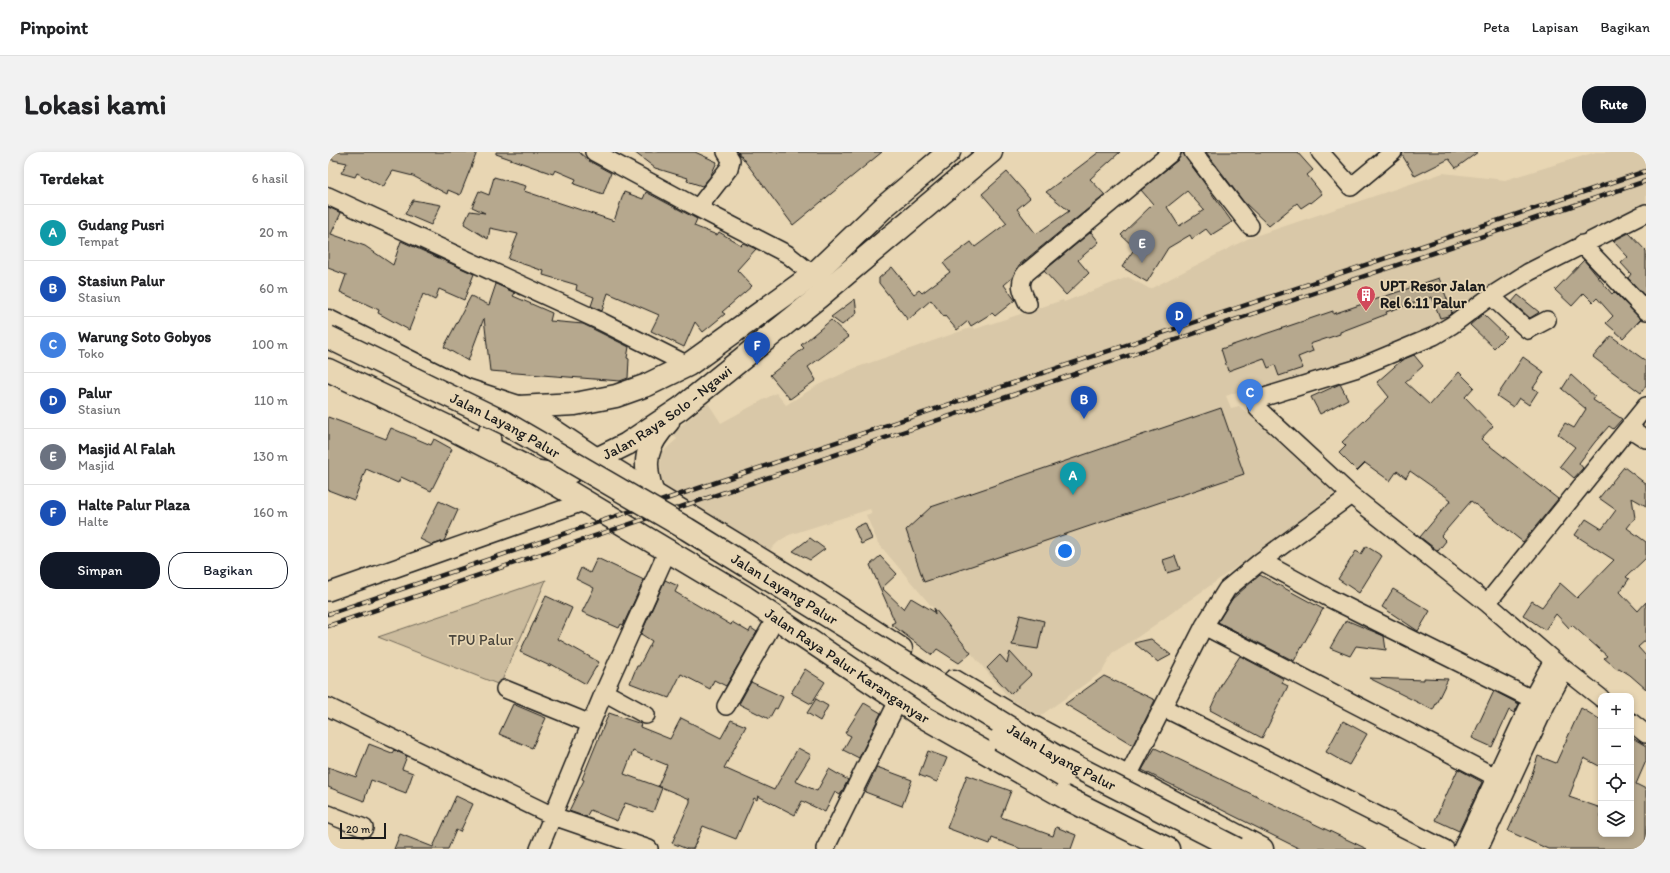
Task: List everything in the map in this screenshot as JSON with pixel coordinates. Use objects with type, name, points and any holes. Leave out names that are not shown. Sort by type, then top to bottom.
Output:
[{"type":"main road","name":"Jalan Raya Solo - Ngawi","points":[[490,448],[489,437],[494,421],[501,414],[518,407],[575,404],[616,396],[660,380],[688,365],[813,275],[885,206],[949,152]]},
{"type":"main road","name":"Jalan Raya Solo - Ngawi","points":[[328,370],[446,426],[534,471],[553,474],[570,472],[627,444],[681,408],[820,296],[991,152]]},
{"type":"main road","name":"Jalan Raya Solo - Ngawi","points":[[328,321],[466,390],[518,407]]},
{"type":"main road","name":"Jalan Layang Palur","points":[[328,337],[505,423],[687,529],[1055,756],[1237,849]]},
{"type":"main road","name":"Jalan Layang Palur","points":[[328,351],[429,398],[547,461],[630,509],[1034,761],[1207,849]]},
{"type":"main road","points":[[446,426],[458,422],[467,411],[469,399],[466,390]]},
{"type":"main road","points":[[518,407],[596,459],[768,564],[923,663],[1016,718],[1262,849]]},
{"type":"main road","points":[[653,494],[646,473],[649,450],[661,429],[681,408]]},
{"type":"main road","name":"Jalan Raya Palur Karanganyar","points":[[534,471],[745,597],[898,701],[1066,798],[1168,849]]},
{"type":"main road","points":[[745,597],[742,590],[743,582],[751,570],[757,566],[768,564]]},
{"type":"street","points":[[594,152],[787,254],[813,275]]},
{"type":"street","points":[[698,208],[729,168],[731,160],[726,152]]},
{"type":"street","points":[[1028,304],[1021,287],[1022,278],[1026,273],[1172,152]]},
{"type":"street","points":[[1193,152],[1250,226]]},
{"type":"street","points":[[1320,152],[1352,187],[1393,152]]},
{"type":"street","points":[[328,196],[600,321],[688,365]]},
{"type":"street","points":[[1598,696],[1352,495],[1258,409],[1258,401],[1261,398],[1355,369],[1434,336],[1452,325],[1491,296],[1529,272],[1646,213]]},
{"type":"street","points":[[1582,244],[1646,311]]},
{"type":"street","points":[[1491,296],[1528,330],[1547,320]]},
{"type":"street","points":[[1487,604],[1646,406]]},
{"type":"street","points":[[1629,428],[1646,439]]},
{"type":"street","points":[[1127,778],[1164,708],[1204,626],[1227,589],[1260,561],[1352,495]]},
{"type":"street","points":[[328,592],[586,501]]},
{"type":"street","points":[[539,849],[604,692],[668,550]]},
{"type":"street","points":[[1260,561],[1326,597],[1532,699]]},
{"type":"street","points":[[726,706],[776,618]]},
{"type":"street","points":[[1204,626],[1502,781]]},
{"type":"street","points":[[1479,849],[1532,699],[1559,665]]},
{"type":"street","points":[[1462,849],[1502,781],[1559,665]]},
{"type":"street","points":[[505,689],[591,724]]},
{"type":"street","points":[[604,692],[646,715]]},
{"type":"street","points":[[825,849],[898,701]]},
{"type":"street","points":[[328,707],[553,816],[615,844],[648,849]]},
{"type":"street","points":[[1164,708],[1445,849]]},
{"type":"street","points":[[1634,724],[1646,734]]},
{"type":"street","points":[[328,814],[364,828]]},
{"type":"shaded area","points":[[1596,152],[1646,152],[1646,209],[1430,330],[1353,365],[1240,402],[1237,392],[1226,396],[1231,408],[1239,406],[1334,493],[1294,526],[1135,639],[1112,653],[1102,672],[1040,716],[1010,699],[878,543],[866,515],[872,513],[870,509],[789,535],[779,541],[770,550],[670,493],[665,487],[661,478],[660,454],[677,439],[672,433],[708,403],[721,423],[776,393],[786,405],[818,385],[855,368],[973,327],[975,329],[1063,300],[1064,302],[1128,277],[1150,289],[1249,238],[1443,173],[1505,180]]},
{"type":"green space","name":"TPU Palur","points":[[546,580],[500,685],[378,637]]},
{"type":"building","points":[[328,152],[477,152],[460,195],[448,190],[447,194],[413,176],[393,171],[383,187],[357,173],[355,177],[341,173],[347,163],[328,159]]},
{"type":"building","points":[[496,152],[579,152],[589,161],[611,173],[603,194],[574,184],[576,179],[555,170],[553,174],[496,154]]},
{"type":"building","points":[[634,152],[695,152],[717,162],[710,177],[702,186],[687,181],[688,178],[655,168]]},
{"type":"building","points":[[738,152],[882,152],[793,225]]},
{"type":"building","points":[[1099,152],[1120,152],[1090,179],[1105,195],[1019,265],[1012,278],[1004,285],[1015,300],[995,316],[992,313],[971,326],[968,321],[957,330],[945,316],[944,317],[931,300],[908,320],[879,283],[879,278],[892,267],[914,294],[919,290],[922,293],[950,272],[943,263],[971,242],[975,247],[1007,223],[982,194],[1007,172],[1030,198],[1017,209],[1036,234],[1069,211],[1046,192]]},
{"type":"building","points":[[1182,152],[1232,222],[1211,235],[1206,229],[1192,239],[1190,235],[1168,248],[1147,282],[1122,267],[1135,248],[1121,235],[1153,204],[1141,190],[1178,160]],"holes":[[[1187,191],[1204,210],[1179,226],[1167,207]]]},
{"type":"building","points":[[1206,152],[1297,152],[1313,170],[1307,175],[1322,194],[1311,203],[1310,202],[1301,208],[1297,203],[1269,226],[1243,201]]},
{"type":"building","points":[[1403,152],[1478,152],[1456,168],[1449,159],[1415,176],[1402,155]]},
{"type":"building","points":[[494,177],[526,186],[524,191],[614,221],[624,192],[643,199],[646,192],[697,219],[694,226],[717,235],[719,232],[741,245],[743,243],[756,249],[737,270],[752,286],[722,312],[725,314],[703,332],[695,322],[684,347],[651,331],[659,315],[608,293],[602,311],[591,306],[594,297],[576,290],[577,285],[543,275],[544,271],[508,259],[518,234],[490,228],[488,239],[464,224],[470,211],[485,213],[472,207],[479,191],[489,195]]},
{"type":"building","points":[[413,200],[441,205],[431,225],[405,214]]},
{"type":"building","points":[[328,207],[341,213],[331,234],[365,246],[393,265],[401,241],[474,274],[464,300],[439,289],[435,300],[423,294],[409,330],[378,313],[379,310],[340,292],[346,275],[328,268]]},
{"type":"building","points":[[1091,232],[1099,242],[1078,260],[1089,273],[1066,295],[1044,271]]},
{"type":"building","points":[[1629,233],[1646,251],[1646,293],[1644,295],[1628,278],[1631,274],[1621,263],[1628,257],[1613,241]]},
{"type":"building","points":[[1584,260],[1612,294],[1614,292],[1641,319],[1623,338],[1606,323],[1613,316],[1597,298],[1593,302],[1584,293],[1572,306],[1555,290]]},
{"type":"building","points":[[1439,278],[1452,312],[1448,316],[1440,318],[1432,297],[1386,312],[1387,314],[1340,332],[1340,334],[1310,344],[1313,351],[1298,357],[1303,368],[1279,376],[1275,365],[1268,368],[1264,358],[1228,371],[1221,349],[1333,311],[1333,314]]},
{"type":"building","points":[[496,284],[515,293],[513,296],[552,313],[550,321],[583,324],[629,347],[627,358],[629,359],[628,378],[620,381],[490,371],[484,318],[468,361],[444,347],[471,296],[489,305]]},
{"type":"building","points":[[1518,295],[1539,312],[1530,318],[1512,302]]},
{"type":"building","points":[[855,299],[857,313],[842,325],[831,317]]},
{"type":"building","points":[[1483,314],[1506,336],[1494,348],[1470,325]]},
{"type":"building","points":[[831,320],[849,337],[808,367],[816,380],[790,399],[770,375],[804,348],[801,345]]},
{"type":"building","points":[[1611,336],[1646,361],[1646,385],[1641,393],[1593,357]]},
{"type":"building","points":[[1414,355],[1423,366],[1405,382],[1430,405],[1459,372],[1474,387],[1465,397],[1493,426],[1481,439],[1558,499],[1523,542],[1471,501],[1441,536],[1446,541],[1438,551],[1420,537],[1451,500],[1410,471],[1406,478],[1397,471],[1390,481],[1365,463],[1357,471],[1339,453],[1346,446],[1342,442],[1389,397],[1377,382],[1402,360]]},
{"type":"building","points":[[1523,357],[1544,372],[1533,388],[1538,391],[1529,405],[1519,398],[1513,407],[1497,396]]},
{"type":"building","points":[[1571,375],[1595,397],[1593,400],[1622,419],[1613,429],[1609,426],[1595,442],[1579,463],[1583,468],[1574,478],[1560,466],[1575,447],[1558,434],[1565,423],[1574,428],[1586,409],[1562,389]]},
{"type":"building","points":[[1340,384],[1348,399],[1320,414],[1311,397]]},
{"type":"building","points":[[1221,408],[1244,474],[924,582],[906,530],[931,507]]},
{"type":"building","points":[[328,417],[386,439],[391,428],[431,445],[434,439],[452,449],[431,491],[401,477],[398,483],[366,469],[354,500],[328,490]]},
{"type":"building","points":[[1624,467],[1646,484],[1646,506],[1632,498],[1635,518],[1627,528],[1646,542],[1646,558],[1626,577],[1629,579],[1620,592],[1638,611],[1646,602],[1646,640],[1638,647],[1646,656],[1646,689],[1630,675],[1619,668],[1617,669],[1604,658],[1607,656],[1572,625],[1569,628],[1556,614],[1545,630],[1523,615],[1532,601],[1542,607],[1560,583],[1577,598],[1614,560],[1575,535],[1586,519],[1602,529],[1616,510],[1599,498]]},
{"type":"building","points":[[439,501],[458,510],[444,541],[432,545],[420,539]]},
{"type":"building","points":[[865,523],[872,539],[861,544],[854,528]]},
{"type":"building","points":[[810,538],[825,549],[810,560],[793,551]]},
{"type":"building","points":[[1366,546],[1382,556],[1359,593],[1338,579],[1356,551],[1361,554]]},
{"type":"building","points":[[880,556],[897,574],[882,588],[904,609],[911,598],[933,611],[935,614],[934,608],[971,653],[959,663],[937,649],[932,655],[891,624],[895,622],[870,565]]},
{"type":"building","points":[[1175,556],[1180,569],[1167,573],[1163,560]]},
{"type":"building","points":[[597,558],[644,580],[623,625],[621,624],[619,628],[582,612],[594,588],[576,579],[581,568],[590,573]]},
{"type":"building","points":[[1260,575],[1323,609],[1294,661],[1218,622],[1232,599]]},
{"type":"building","points":[[665,580],[678,586],[675,592],[731,625],[732,622],[749,632],[751,628],[757,632],[726,686],[714,680],[710,689],[681,674],[669,698],[630,683],[637,666],[639,666],[652,641],[641,634]]},
{"type":"building","points":[[1393,589],[1430,611],[1418,631],[1382,607]]},
{"type":"building","points":[[546,596],[572,608],[558,639],[599,662],[586,684],[551,664],[550,666],[520,652]]},
{"type":"building","points":[[1020,615],[1044,621],[1038,649],[1012,645]]},
{"type":"building","points":[[1346,620],[1384,636],[1386,650],[1356,646],[1350,656],[1330,648]]},
{"type":"building","points":[[1151,639],[1171,655],[1158,662],[1134,643]]},
{"type":"building","points":[[1010,652],[1031,675],[1011,694],[987,668],[1000,655],[1007,663]]},
{"type":"building","points":[[1240,656],[1284,679],[1282,683],[1288,686],[1262,738],[1210,710],[1222,683]]},
{"type":"building","points":[[805,669],[825,682],[811,704],[791,693]]},
{"type":"building","points":[[1104,676],[1155,700],[1133,745],[1065,704]]},
{"type":"building","points":[[1369,678],[1424,680],[1424,678],[1448,679],[1433,710]]},
{"type":"building","points":[[751,682],[783,697],[777,709],[775,708],[769,719],[739,704]]},
{"type":"building","points":[[1494,691],[1519,704],[1514,713],[1509,710],[1492,747],[1472,738]]},
{"type":"building","points":[[816,699],[828,706],[820,721],[807,713]]},
{"type":"building","points":[[864,703],[881,713],[859,758],[843,750],[851,736],[845,733]]},
{"type":"building","points":[[513,704],[546,718],[532,748],[499,734]]},
{"type":"building","points":[[1581,708],[1598,718],[1598,765],[1584,758],[1569,797],[1598,807],[1598,837],[1634,837],[1634,739],[1646,746],[1646,761],[1636,784],[1646,789],[1646,849],[1548,849],[1508,831],[1527,789],[1538,756],[1556,763]]},
{"type":"building","points":[[609,713],[641,724],[640,727],[670,739],[681,718],[721,738],[731,720],[746,726],[724,768],[774,790],[798,748],[811,755],[795,781],[817,791],[829,769],[848,780],[840,795],[835,792],[825,812],[802,801],[795,815],[758,796],[757,800],[754,798],[736,839],[703,826],[693,849],[687,849],[672,843],[690,799],[658,786],[667,765],[633,751],[624,774],[662,788],[653,812],[625,803],[617,821],[590,810],[586,817],[569,811],[584,780],[582,779]]},
{"type":"building","points":[[1343,721],[1367,734],[1349,765],[1326,752]]},
{"type":"building","points":[[369,744],[392,753],[394,750],[407,756],[402,769],[413,773],[406,793],[371,780],[364,801],[328,787],[328,767],[356,777]]},
{"type":"building","points":[[1155,748],[1367,849],[1300,849],[1142,770]]},
{"type":"building","points":[[928,751],[947,758],[937,782],[919,775]]},
{"type":"building","points":[[877,767],[912,780],[902,806],[865,792]]},
{"type":"building","points":[[1458,769],[1482,782],[1459,831],[1435,820]]},
{"type":"building","points":[[967,775],[1011,791],[1001,817],[1053,836],[1056,827],[1076,835],[1071,849],[1021,849],[992,838],[990,844],[947,828]]},
{"type":"building","points":[[456,796],[473,804],[460,832],[456,830],[448,849],[394,849],[400,834],[433,847]]},
{"type":"railway","points":[[328,614],[684,493],[1646,171]]},
{"type":"railway","points":[[328,626],[1646,181]]},
{"type":"place","name":"Masjid Al Falah","points":[[1142,263]]},
{"type":"place","name":"UPT Resor Jalan Rel 6.11 Palur","points":[[1366,312]]},
{"type":"place","name":"Palur","points":[[1179,335]]},
{"type":"place","name":"Halte Palur Plaza","points":[[757,365]]},
{"type":"place","name":"Warung Soto Gobyos","points":[[1250,412]]},
{"type":"place","name":"Stasiun Palur","points":[[1084,419]]},
{"type":"place","name":"Gudang Pusri","points":[[1073,495]]}]
